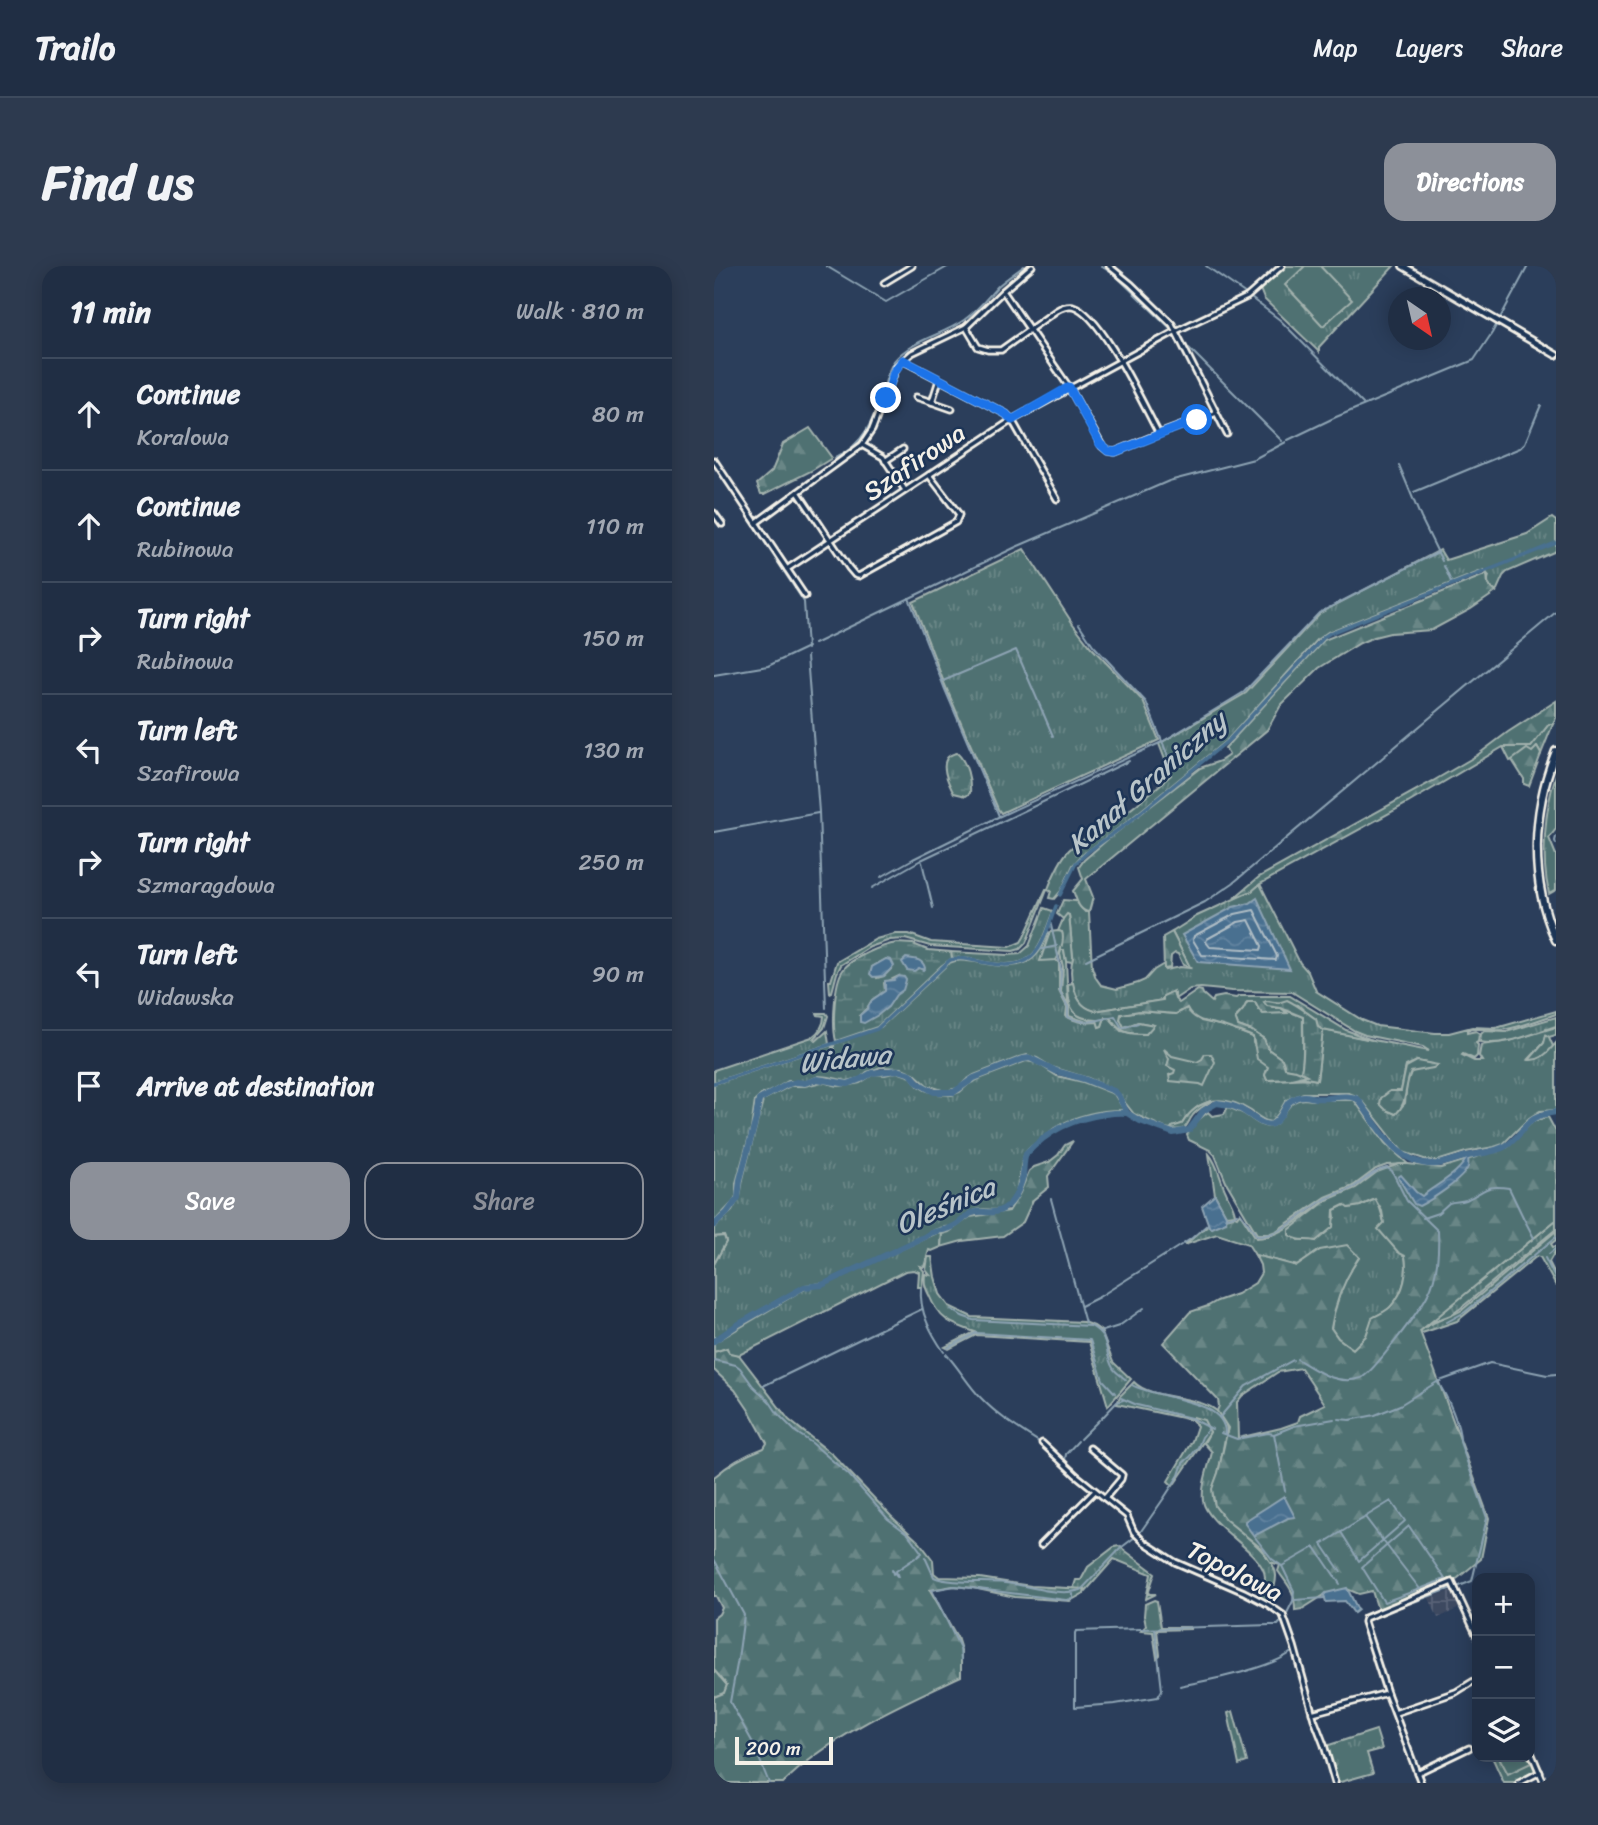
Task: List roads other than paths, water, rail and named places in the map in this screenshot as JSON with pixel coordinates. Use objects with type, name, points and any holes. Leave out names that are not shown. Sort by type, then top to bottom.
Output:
[{"type":"main road","points":[[1556,751],[1542,794],[1536,846],[1540,889],[1556,940]]},
{"type":"street","points":[[884,283],[912,266]]},
{"type":"street","points":[[757,522],[862,446],[873,430],[894,372],[903,360],[919,349],[966,327],[1032,266]]},
{"type":"street","points":[[1111,266],[1172,324],[1227,434]]},
{"type":"street","name":"Szafirowa","points":[[788,569],[1012,420],[1175,331],[1247,297],[1282,266]]},
{"type":"street","points":[[1403,266],[1556,355]]},
{"type":"street","points":[[1003,290],[1069,387],[1100,444],[1108,451],[1115,452],[1216,413]]},
{"type":"street","points":[[966,327],[978,347],[1001,350],[1062,307],[1074,306],[1105,335],[1159,434]]},
{"type":"street","points":[[903,360],[1006,414],[1058,499]]},
{"type":"street","points":[[932,402],[939,380]]},
{"type":"street","points":[[916,397],[952,409]]},
{"type":"street","points":[[862,446],[883,457],[905,490]]},
{"type":"street","points":[[885,461],[903,449]]},
{"type":"street","points":[[714,460],[805,596]]},
{"type":"street","points":[[798,492],[852,572],[859,576],[956,522],[958,513],[929,475]]},
{"type":"street","points":[[714,513],[722,524]]},
{"type":"street","name":"Topolowa","points":[[1042,1443],[1129,1518],[1137,1536],[1166,1557],[1237,1588],[1281,1613],[1292,1637],[1312,1713],[1335,1783]]},
{"type":"street","points":[[1090,1448],[1122,1475],[1105,1498]]},
{"type":"street","points":[[1041,1545],[1095,1491]]},
{"type":"street","points":[[1421,1783],[1374,1655],[1365,1618],[1452,1582],[1472,1625]]},
{"type":"street","points":[[1395,1713],[1456,1692],[1472,1682]]},
{"type":"street","points":[[1312,1713],[1387,1693]]},
{"type":"street","points":[[1417,1773],[1469,1748]]},
{"type":"street","points":[[1535,1761],[1544,1783]]},
{"type":"street","points":[[1520,1783],[1540,1772]]},
{"type":"water","points":[[1257,898],[1290,969],[1198,962],[1182,935],[1233,907],[1250,903]]},
{"type":"water","points":[[906,958],[920,961],[925,968],[907,970],[902,962]]},
{"type":"water","points":[[886,959],[891,960],[894,966],[884,976],[873,977],[870,974],[872,967]]},
{"type":"water","points":[[899,976],[906,980],[903,990],[878,1015],[864,1023],[860,1022],[860,1015],[872,1000],[885,991],[885,981]]},
{"type":"water","points":[[1468,1155],[1468,1167],[1460,1178],[1419,1206],[1414,1204],[1398,1177],[1401,1175],[1422,1196],[1454,1173]]},
{"type":"water","points":[[1215,1195],[1226,1215],[1226,1222],[1212,1228],[1202,1206]]},
{"type":"water","points":[[1284,1496],[1295,1517],[1254,1536],[1245,1521]]},
{"type":"water","points":[[1347,1588],[1358,1610],[1354,1613],[1345,1601],[1326,1602],[1324,1595]]},
{"type":"waterway","points":[[826,266],[886,302],[949,266]]},
{"type":"waterway","points":[[835,458],[853,446],[866,430],[876,411],[894,361],[909,348],[964,320],[998,286],[1024,266]]},
{"type":"waterway","points":[[1101,266],[1116,276],[1170,328]]},
{"type":"waterway","points":[[1206,266],[1246,294]]},
{"type":"waterway","points":[[1288,440],[1336,417],[1474,360],[1492,333],[1528,266]]},
{"type":"waterway","points":[[1251,298],[1280,320],[1363,404]]},
{"type":"waterway","points":[[1189,348],[1282,441]]},
{"type":"waterway","points":[[1414,492],[1520,448],[1525,443],[1541,405]]},
{"type":"waterway","points":[[814,644],[1016,547],[1169,481],[1254,459],[1286,442]]},
{"type":"waterway","points":[[1399,465],[1442,561]]},
{"type":"waterway","points":[[750,520],[804,602],[807,649]]},
{"type":"waterway","name":"Kanał Graniczny","points":[[1060,895],[1076,863],[1230,739],[1324,637],[1556,543]]},
{"type":"waterway","points":[[881,877],[996,818],[1162,742],[1244,692],[1319,613],[1438,552]]},
{"type":"waterway","points":[[1444,566],[1452,584]]},
{"type":"waterway","points":[[909,598],[999,816]]},
{"type":"waterway","points":[[1390,751],[1556,612]]},
{"type":"waterway","points":[[1079,624],[1093,645],[1146,702],[1172,766]]},
{"type":"waterway","points":[[714,675],[768,666],[808,647]]},
{"type":"waterway","points":[[943,681],[1016,650],[1053,736]]},
{"type":"waterway","points":[[807,656],[819,812],[826,1008]]},
{"type":"waterway","points":[[1086,960],[1205,902],[1233,883],[1388,753]]},
{"type":"waterway","points":[[872,888],[921,860],[1129,761]]},
{"type":"waterway","points":[[714,832],[818,813]]},
{"type":"waterway","points":[[1556,837],[1556,844]]},
{"type":"waterway","points":[[922,862],[933,908]]},
{"type":"waterway","name":"Kanał Graniczny","points":[[714,1083],[877,1029],[950,960],[964,959],[1004,965],[1028,960],[1041,944],[1056,906]]},
{"type":"waterway","points":[[1050,921],[1061,969],[1060,992],[1068,1007],[1068,1017],[1087,1022],[1115,1016],[1122,1028],[1138,1023]]},
{"type":"waterway","points":[[1038,950],[1057,946]]},
{"type":"waterway","name":"Widawa","points":[[714,1225],[738,1198],[759,1100],[786,1085],[817,1079],[848,1084],[872,1073],[898,1070],[911,1074],[918,1083],[934,1092],[954,1092],[974,1078],[1030,1058],[1056,1071],[1114,1091],[1127,1113],[1140,1121],[1173,1133],[1189,1130],[1203,1111],[1217,1103],[1236,1107],[1268,1125],[1278,1120],[1289,1102],[1298,1097],[1348,1097],[1358,1099],[1381,1132],[1400,1152],[1423,1163],[1437,1164],[1500,1149],[1516,1138],[1532,1120],[1556,1112]]},
{"type":"waterway","name":"Oleśnica","points":[[714,1341],[804,1287],[822,1285],[932,1232],[951,1228],[972,1213],[994,1212],[1005,1208],[1019,1188],[1026,1154],[1043,1138],[1082,1119],[1127,1113]]},
{"type":"waterway","points":[[1240,1212],[1257,1236],[1266,1235],[1284,1228],[1328,1198],[1387,1168],[1392,1171],[1407,1201],[1438,1231],[1437,1263],[1428,1294],[1417,1312],[1367,1374],[1352,1380],[1335,1379],[1297,1359]]},
{"type":"waterway","points":[[1423,1218],[1438,1213],[1449,1203],[1466,1200],[1495,1187],[1509,1188],[1523,1217]]},
{"type":"waterway","points":[[1051,1199],[1085,1323]]},
{"type":"waterway","points":[[1225,1218],[1237,1214]]},
{"type":"waterway","points":[[1523,1217],[1534,1238]]},
{"type":"waterway","points":[[1183,1244],[1208,1224]]},
{"type":"waterway","points":[[1447,1322],[1465,1312],[1556,1237]]},
{"type":"waterway","points":[[1081,1306],[1181,1245]]},
{"type":"waterway","points":[[1549,1254],[1556,1248]]},
{"type":"waterway","points":[[1545,1258],[1556,1280]]},
{"type":"waterway","points":[[921,1288],[927,1322],[944,1352]]},
{"type":"waterway","points":[[1100,1332],[1119,1326],[1144,1308]]},
{"type":"waterway","points":[[763,1386],[922,1309]]},
{"type":"waterway","points":[[951,1309],[973,1320],[1091,1326],[1104,1340],[1113,1368],[1126,1380]]},
{"type":"waterway","points":[[948,1348],[976,1333],[1090,1340],[1103,1380],[1115,1393]]},
{"type":"waterway","points":[[946,1354],[988,1405],[1039,1442]]},
{"type":"waterway","points":[[714,1360],[740,1368],[797,1433],[849,1475],[888,1519],[908,1534],[922,1553],[917,1557]]},
{"type":"waterway","points":[[1220,1417],[1246,1386],[1293,1360]]},
{"type":"waterway","points":[[1339,1419],[1350,1420],[1375,1415],[1400,1405],[1437,1382],[1490,1363],[1547,1375],[1556,1374]]},
{"type":"waterway","points":[[1438,1383],[1456,1420],[1460,1442],[1487,1518],[1472,1581],[1457,1587]]},
{"type":"waterway","points":[[1132,1385],[1202,1406],[1222,1422],[1225,1434]]},
{"type":"waterway","points":[[1121,1398],[1137,1405],[1191,1418],[1212,1429]]},
{"type":"waterway","points":[[1101,1419],[1117,1402],[1123,1400]]},
{"type":"waterway","points":[[1285,1491],[1274,1434],[1294,1426],[1334,1419]]},
{"type":"waterway","points":[[1080,1439],[1099,1420]]},
{"type":"waterway","points":[[925,1557],[934,1577],[941,1579],[1005,1583],[1062,1592],[1081,1590],[1122,1547],[1139,1534],[1179,1475],[1183,1463],[1198,1447],[1209,1428]]},
{"type":"waterway","points":[[1221,1433],[1237,1439],[1274,1434]]},
{"type":"waterway","points":[[1078,1441],[1066,1454],[1065,1460],[1086,1481]]},
{"type":"waterway","points":[[1091,1485],[1104,1495]]},
{"type":"waterway","points":[[1341,1532],[1359,1561],[1405,1521],[1391,1501],[1365,1517],[1387,1546],[1420,1589],[1445,1579],[1409,1526],[1362,1567],[1384,1602],[1420,1589]]},
{"type":"waterway","points":[[1341,1572],[1322,1544],[1364,1518]]},
{"type":"waterway","points":[[1254,1536],[1272,1559],[1282,1566],[1294,1591],[1287,1613]]},
{"type":"waterway","points":[[1282,1566],[1315,1547],[1340,1584]]},
{"type":"waterway","points":[[893,1574],[892,1570],[898,1577],[896,1571],[915,1558]]},
{"type":"waterway","points":[[714,1559],[744,1615],[730,1702],[753,1743],[769,1783]]},
{"type":"waterway","points":[[961,1660],[960,1648],[932,1590],[955,1586],[1066,1600],[1073,1599],[1073,1594]]},
{"type":"waterway","points":[[1400,1607],[1452,1588]]},
{"type":"waterway","points":[[1295,1600],[1325,1598]]},
{"type":"waterway","points":[[1387,1611],[1397,1608]]},
{"type":"waterway","points":[[1155,1629],[1162,1690],[1158,1697],[1075,1707],[1076,1631],[1278,1625],[1283,1619]]},
{"type":"waterway","points":[[1180,1686],[1239,1673],[1283,1657],[1293,1651],[1287,1631]]}]
